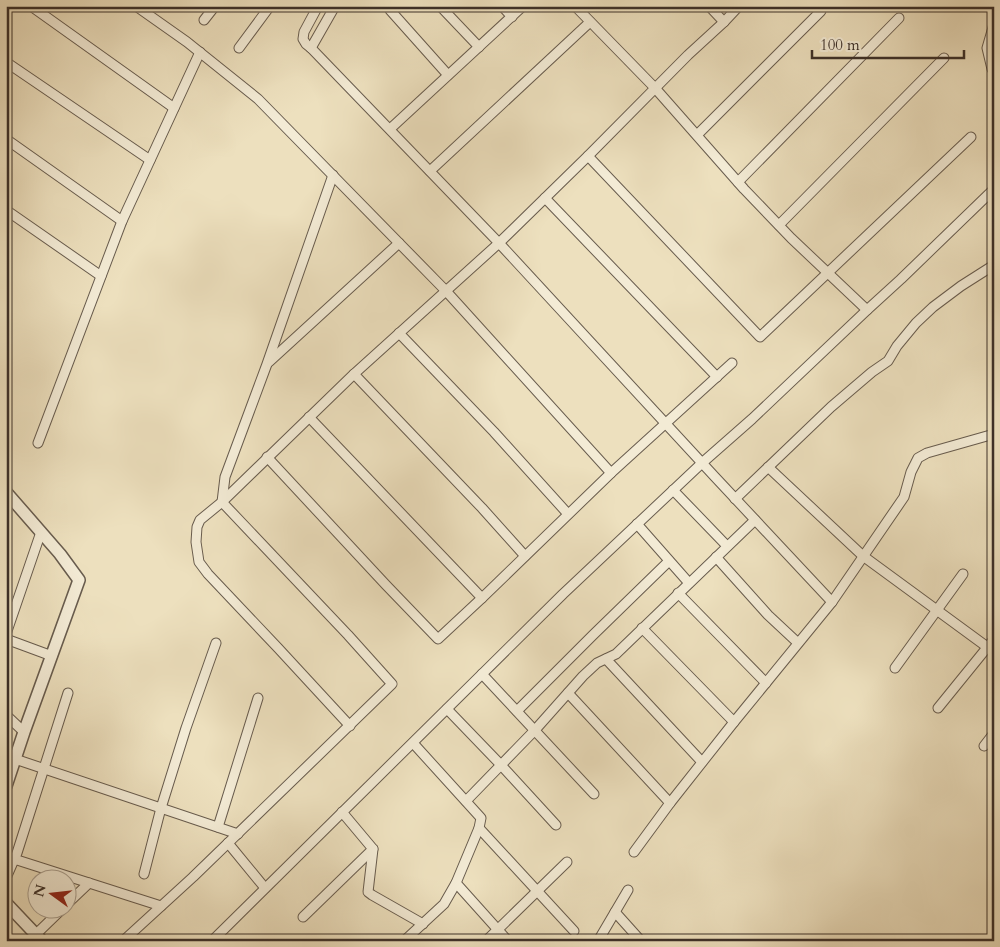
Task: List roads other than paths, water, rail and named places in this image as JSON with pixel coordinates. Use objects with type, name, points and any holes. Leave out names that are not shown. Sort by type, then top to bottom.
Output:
[{"type":"street","points":[[31,6],[174,108]]},
{"type":"street","points":[[136,6],[200,52],[258,99],[446,291],[611,472]]},
{"type":"street","points":[[204,20],[215,6]]},
{"type":"street","points":[[239,48],[270,6]]},
{"type":"street","points":[[318,6],[304,32],[303,39],[306,44],[499,243],[832,602]]},
{"type":"street","points":[[311,48],[335,6]]},
{"type":"street","points":[[391,6],[390,10],[448,75]]},
{"type":"street","points":[[440,6],[479,47]]},
{"type":"street","points":[[502,6],[512,17]]},
{"type":"street","points":[[390,129],[523,6]]},
{"type":"street","points":[[575,6],[655,88],[778,225],[866,310]]},
{"type":"street","points":[[709,6],[724,22]]},
{"type":"street","points":[[350,726],[208,574],[199,562],[196,542],[197,527],[200,520],[222,502],[354,374],[499,243],[739,6]]},
{"type":"street","points":[[697,135],[821,11]]},
{"type":"street","points":[[738,182],[899,18]]},
{"type":"street","points":[[430,171],[590,22]]},
{"type":"street","points":[[994,24],[987,48],[994,71]]},
{"type":"street","points":[[38,443],[122,221],[200,52]]},
{"type":"street","points":[[778,225],[944,58]]},
{"type":"street","points":[[6,62],[150,160]]},
{"type":"street","points":[[588,156],[760,337],[971,137]]},
{"type":"street","points":[[6,139],[122,221]]},
{"type":"street","points":[[222,502],[225,478],[333,175]]},
{"type":"street","points":[[212,941],[563,594],[901,279],[994,189]]},
{"type":"street","points":[[545,198],[717,378]]},
{"type":"street","points":[[6,210],[101,276]]},
{"type":"street","points":[[267,364],[399,243]]},
{"type":"street","points":[[735,499],[831,407],[888,361],[897,346],[932,307],[994,265]]},
{"type":"street","points":[[399,333],[494,432],[568,514]]},
{"type":"street","points":[[268,457],[438,639],[611,472],[732,364]]},
{"type":"street","points":[[354,374],[482,508],[525,556]]},
{"type":"street","points":[[309,417],[482,598]]},
{"type":"street","points":[[634,852],[702,762],[832,602],[904,497],[918,458],[927,453],[994,434]]},
{"type":"street","points":[[768,468],[863,556],[991,650]]},
{"type":"street","points":[[673,490],[727,546]]},
{"type":"street","points":[[6,492],[42,532],[79,580],[6,786]]},
{"type":"street","points":[[123,941],[238,834],[392,684],[348,634],[222,502]]},
{"type":"street","points":[[466,801],[535,730],[583,676],[597,664],[616,654],[755,520]]},
{"type":"street","points":[[637,524],[689,583]]},
{"type":"street","points":[[6,634],[42,532]]},
{"type":"street","points":[[716,557],[768,615],[798,643]]},
{"type":"street","points":[[517,711],[669,561]]},
{"type":"street","points":[[895,668],[963,574]]},
{"type":"street","points":[[678,593],[766,683]]},
{"type":"street","points":[[642,628],[734,722]]},
{"type":"street","points":[[6,639],[52,656]]},
{"type":"street","points":[[938,708],[991,650],[994,639]]},
{"type":"street","points":[[144,874],[161,808],[186,728],[216,643]]},
{"type":"street","points":[[606,659],[702,762]]},
{"type":"street","points":[[482,674],[594,794]]},
{"type":"street","points":[[6,878],[14,859],[68,693]]},
{"type":"street","points":[[568,693],[670,803]]},
{"type":"street","points":[[218,827],[258,698]]},
{"type":"street","points":[[446,709],[556,825]]},
{"type":"street","points":[[6,715],[24,732]]},
{"type":"street","points":[[984,746],[994,733]]},
{"type":"street","points":[[404,941],[444,904],[456,883],[479,828],[481,818],[413,742]]},
{"type":"street","points":[[15,759],[238,834]]},
{"type":"street","points":[[342,812],[373,849],[368,892],[423,924]]},
{"type":"street","points":[[479,828],[574,931]]},
{"type":"street","points":[[228,843],[265,888]]},
{"type":"street","points":[[303,916],[373,849]]},
{"type":"street","points":[[14,859],[161,906]]},
{"type":"street","points":[[486,941],[567,862]]},
{"type":"street","points":[[78,893],[89,883]]},
{"type":"street","points":[[456,883],[508,941]]},
{"type":"street","points":[[598,941],[628,890]]},
{"type":"street","points":[[6,903],[35,939],[52,920]]},
{"type":"street","points":[[615,912],[642,941]]}]
